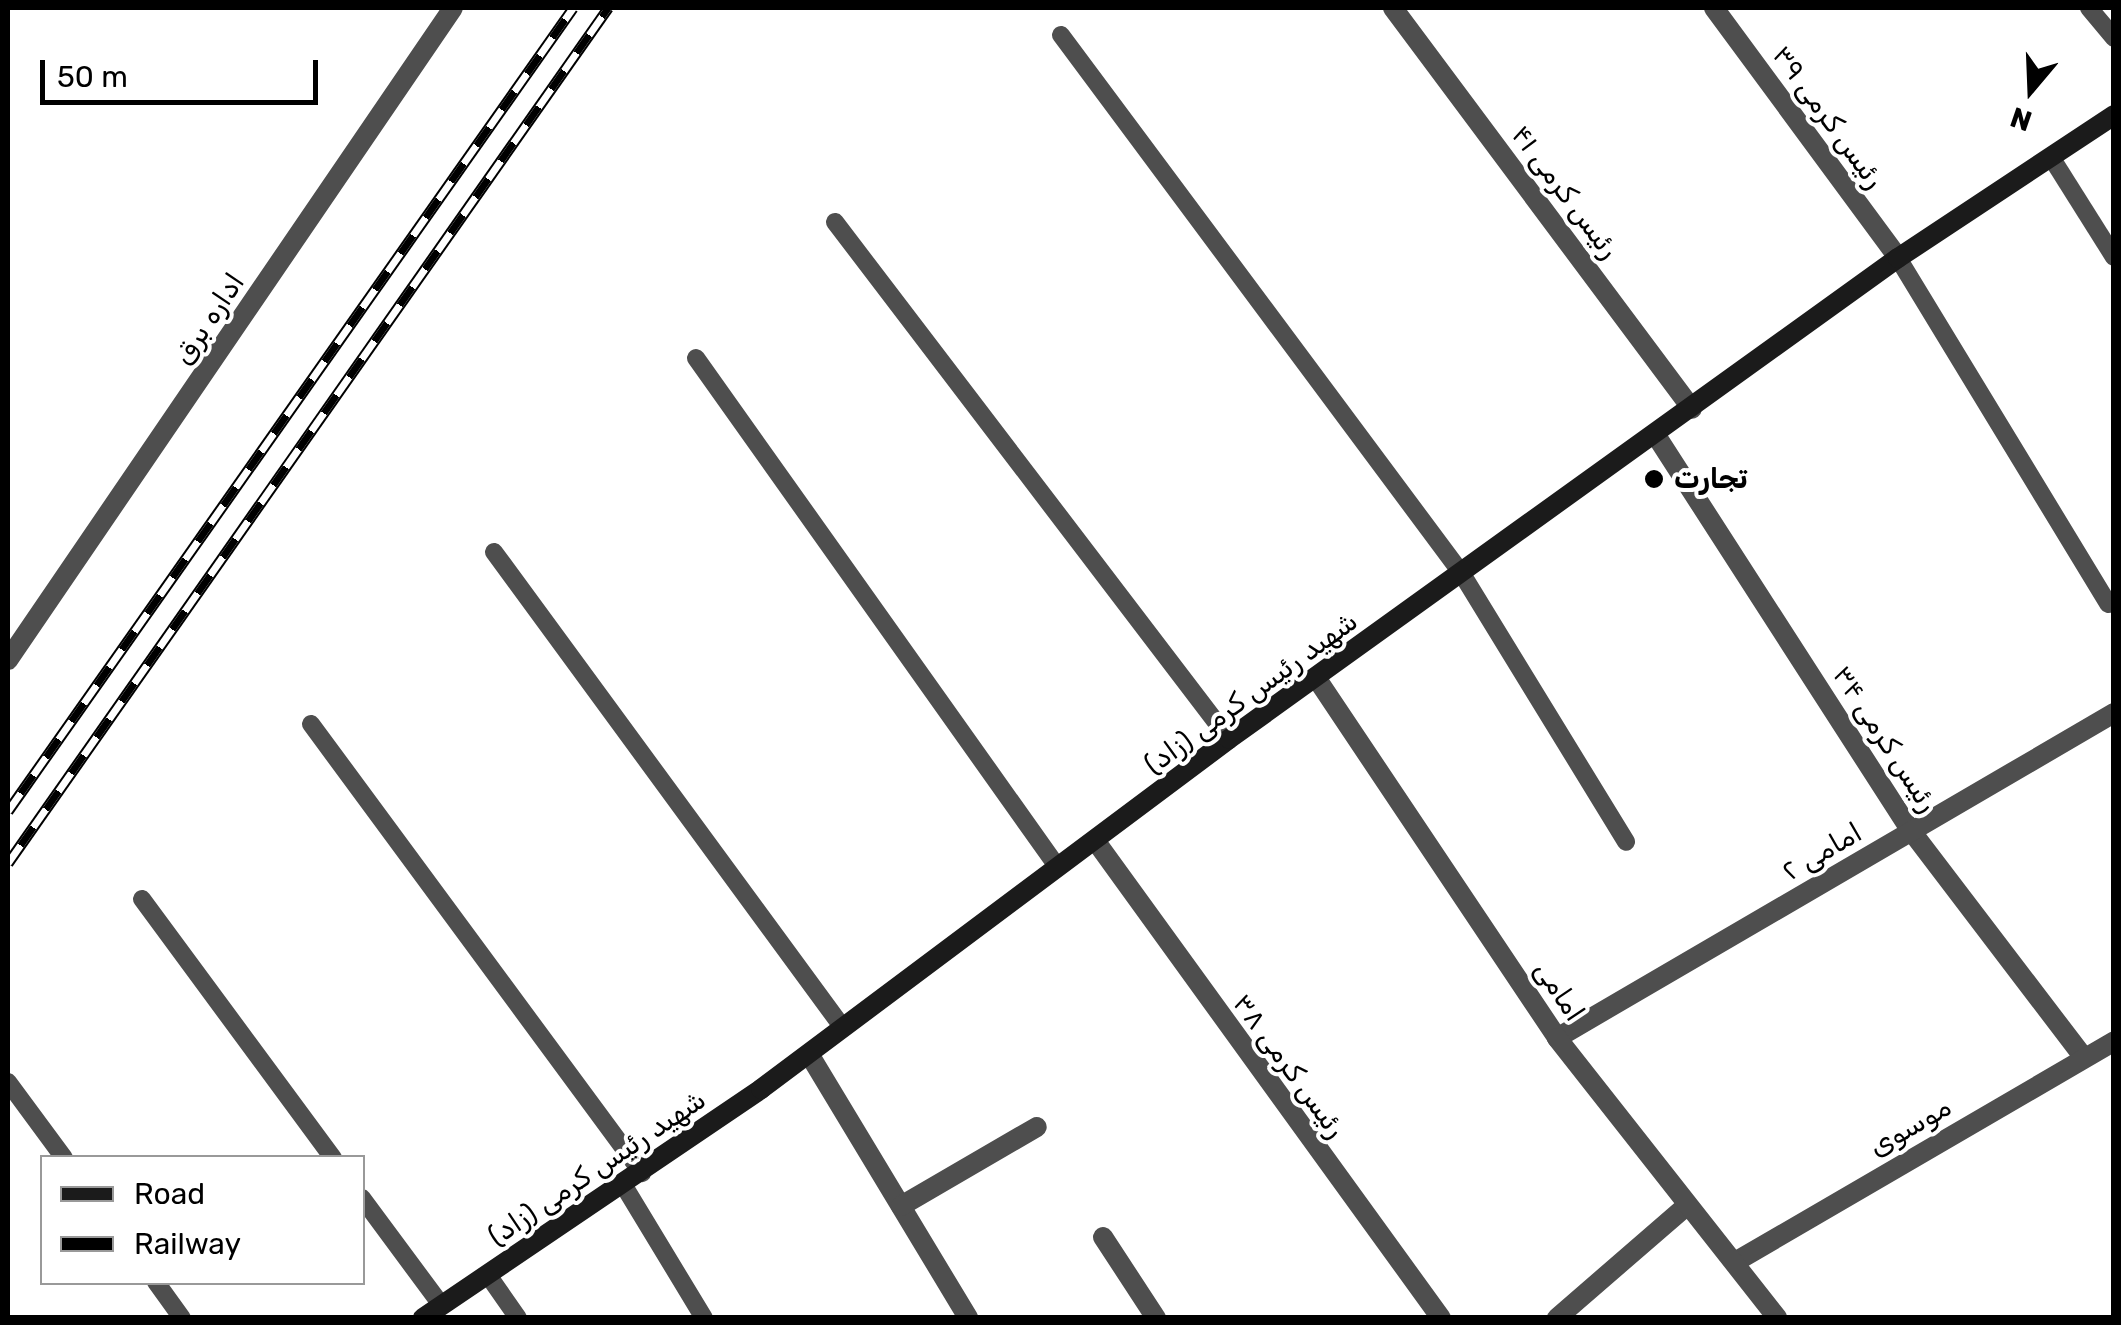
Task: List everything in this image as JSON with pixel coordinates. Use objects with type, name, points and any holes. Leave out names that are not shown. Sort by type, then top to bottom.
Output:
[{"type":"main road","name":"شهید رئیس کرمی (زاد)","points":[[423,1318],[624,1186],[810,1054],[1056,865],[1097,844],[1228,739],[1657,438],[1898,258],[2114,115]]},
{"type":"street","name":"اداره برق","points":[[8,660],[453,8]]},
{"type":"street","name":"رئیس کرمی ۴۱","points":[[1393,8],[1692,409]]},
{"type":"street","name":"رئیس کرمی ۳۹","points":[[1714,8],[1898,258]]},
{"type":"street","name":"رئیس کرمی ۳۴","points":[[1657,438],[1912,832],[2084,1058]]},
{"type":"street","name":"امامی","points":[[1318,679],[1557,1038],[1685,1207],[1734,1262],[1776,1318]]},
{"type":"street","name":"امامی ۲","points":[[1557,1038],[2114,713]]},
{"type":"street","name":"رئیس کرمی ۳۸","points":[[1097,844],[1441,1318]]},
{"type":"street","name":"موسوی","points":[[1734,1262],[2114,1041]]},
{"type":"street","points":[[810,1054],[968,1318]]},
{"type":"street","points":[[901,1206],[1038,1128]]},
{"type":"street","points":[[1557,1318],[1685,1207]]},
{"type":"street","points":[[1103,1237],[1156,1318]]},
{"type":"lane","points":[[2090,8],[2114,38]]},
{"type":"lane","points":[[1061,35],[1462,574],[1626,842]]},
{"type":"lane","points":[[2051,157],[2114,257]]},
{"type":"lane","points":[[835,222],[1228,739]]},
{"type":"lane","points":[[1898,258],[2108,604]]},
{"type":"lane","points":[[696,358],[1056,865]]},
{"type":"lane","points":[[494,552],[842,1028]]},
{"type":"lane","points":[[312,724],[642,1173]]},
{"type":"lane","points":[[142,899],[331,1155]]},
{"type":"lane","points":[[8,1082],[62,1155]]},
{"type":"lane","points":[[624,1186],[704,1318]]},
{"type":"lane","points":[[365,1202],[442,1306]]},
{"type":"lane","points":[[488,1275],[518,1318]]},
{"type":"lane","points":[[158,1285],[182,1318]]},
{"type":"railway","points":[[8,811],[573,8]]},
{"type":"railway","points":[[8,863],[608,8]]},
{"type":"place","name":"تجارت","points":[[1654,479]]}]
